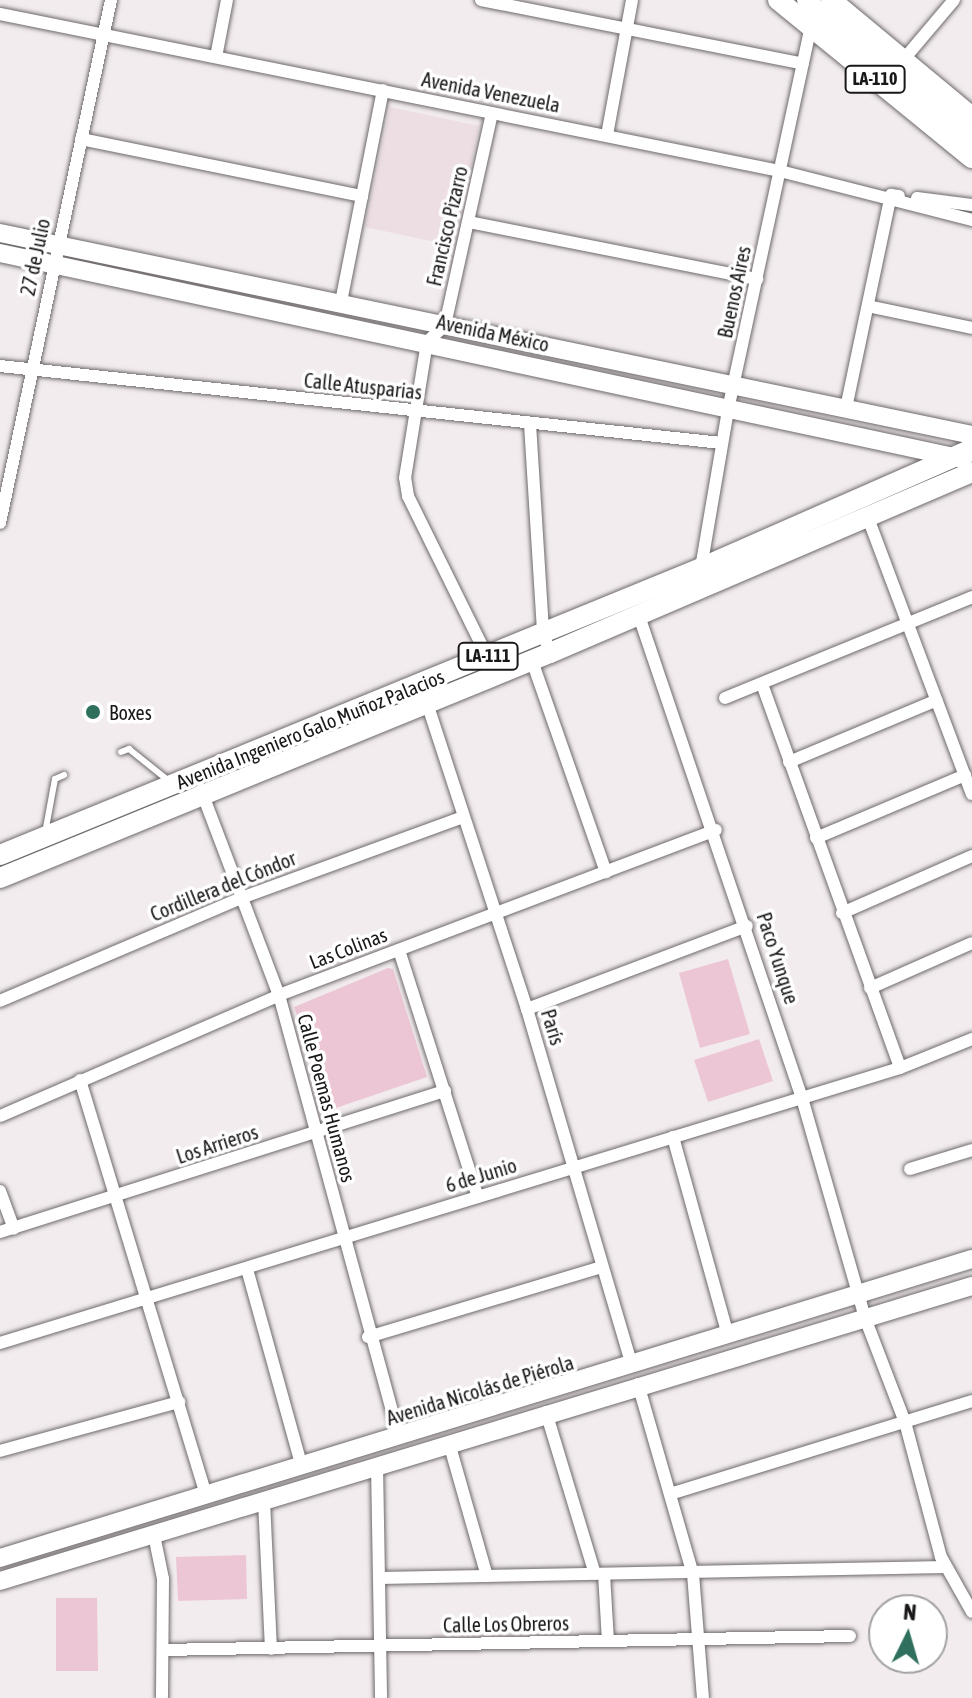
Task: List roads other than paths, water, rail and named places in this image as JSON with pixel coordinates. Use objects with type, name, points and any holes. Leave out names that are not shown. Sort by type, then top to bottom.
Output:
[{"type":"main road","name":"LA-110","points":[[778,0],[972,158]]},
{"type":"main road","name":"LA-110","points":[[831,0],[972,117]]},
{"type":"main road","name":"Avenida Ingeniero Galo Muñoz Palacios","points":[[0,855],[173,785],[198,784],[427,703],[541,657],[868,518],[969,461]]},
{"type":"main road","name":"Avenida Ingeniero Galo Muñoz Palacios","points":[[0,878],[198,784],[487,656],[969,461]]},
{"type":"street","name":"27 de Julio","points":[[0,523],[111,0]]},
{"type":"street","points":[[216,57],[227,0]]},
{"type":"street","points":[[481,0],[512,3],[626,30],[803,64]]},
{"type":"street","points":[[607,135],[632,0]]},
{"type":"street","points":[[806,0],[972,139]]},
{"type":"street","points":[[904,59],[954,0]]},
{"type":"street","name":"Avenida Venezuela","points":[[0,14],[780,171],[891,195],[972,220]]},
{"type":"street","name":"Buenos Aires","points":[[701,568],[729,405],[811,27]]},
{"type":"street","points":[[341,302],[383,90]]},
{"type":"street","name":"Francisco Pizarro","points":[[445,325],[492,113]]},
{"type":"street","points":[[81,139],[362,196]]},
{"type":"street","points":[[846,408],[891,195],[972,205]]},
{"type":"street","points":[[469,222],[757,279]]},
{"type":"street","name":"Avenida México","points":[[0,233],[972,435]]},
{"type":"street","name":"Avenida México","points":[[0,253],[729,405],[969,461]]},
{"type":"street","points":[[868,306],[972,328]]},
{"type":"street","points":[[445,325],[427,342],[405,478],[408,496],[487,656]]},
{"type":"street","name":"Calle Atusparias","points":[[0,366],[722,443]]},
{"type":"street","points":[[530,424],[543,633],[541,657],[606,872]]},
{"type":"street","points":[[816,838],[970,784],[868,518]]},
{"type":"street","points":[[725,698],[972,597]]},
{"type":"street","name":"Paco Yunque","points":[[639,616],[747,926],[802,1098],[862,1306],[905,1422],[946,1567],[972,1612]]},
{"type":"street","points":[[762,684],[900,1068]]},
{"type":"street","points":[[789,762],[937,700]]},
{"type":"street","name":"París","points":[[427,703],[527,1009],[632,1365]]},
{"type":"street","name":"Calle Poemas Humanos","points":[[198,784],[279,995],[318,1132],[368,1337],[399,1438]]},
{"type":"street","name":"Cordillera del Cóndor","points":[[0,1001],[241,898],[463,817]]},
{"type":"street","name":"Las Colinas","points":[[0,1116],[279,995],[716,830]]},
{"type":"street","points":[[842,913],[972,856]]},
{"type":"street","points":[[527,1009],[747,926]]},
{"type":"street","points":[[870,988],[972,943]]},
{"type":"street","points":[[399,950],[478,1197]]},
{"type":"street","name":"6 de Junio","points":[[0,1343],[150,1300],[900,1068],[972,1039]]},
{"type":"street","points":[[80,1080],[150,1300],[206,1496]]},
{"type":"street","name":"Los Arrieros","points":[[0,1232],[445,1091]]},
{"type":"street","points":[[673,1137],[728,1335]]},
{"type":"street","points":[[910,1169],[972,1150]]},
{"type":"street","points":[[0,1191],[14,1229]]},
{"type":"street","name":"Avenida Nicolás de Piérola","points":[[0,1581],[638,1384],[862,1306],[972,1259]]},
{"type":"street","points":[[368,1337],[602,1267]]},
{"type":"street","points":[[247,1269],[302,1467]]},
{"type":"street","name":"Avenida Nicolás de Piérola","points":[[0,1558],[728,1335],[972,1286]]},
{"type":"street","points":[[638,1384],[693,1574],[703,1698]]},
{"type":"street","points":[[670,1494],[972,1401]]},
{"type":"street","points":[[0,1451],[179,1402]]},
{"type":"street","points":[[546,1412],[600,1574],[608,1641]]},
{"type":"street","points":[[449,1443],[487,1576]]},
{"type":"street","points":[[377,1465],[381,1698]]},
{"type":"street","points":[[264,1501],[271,1649]]},
{"type":"street","points":[[154,1535],[163,1579],[162,1698]]},
{"type":"street","points":[[379,1578],[946,1567]]},
{"type":"street","name":"Calle Los Obreros","points":[[163,1650],[850,1636]]},
{"type":"lane","points":[[121,752],[129,749],[173,785]]},
{"type":"lane","points":[[45,837],[55,779],[64,775]]},
{"type":"place","name":"Boxes","points":[[93,712]]}]
